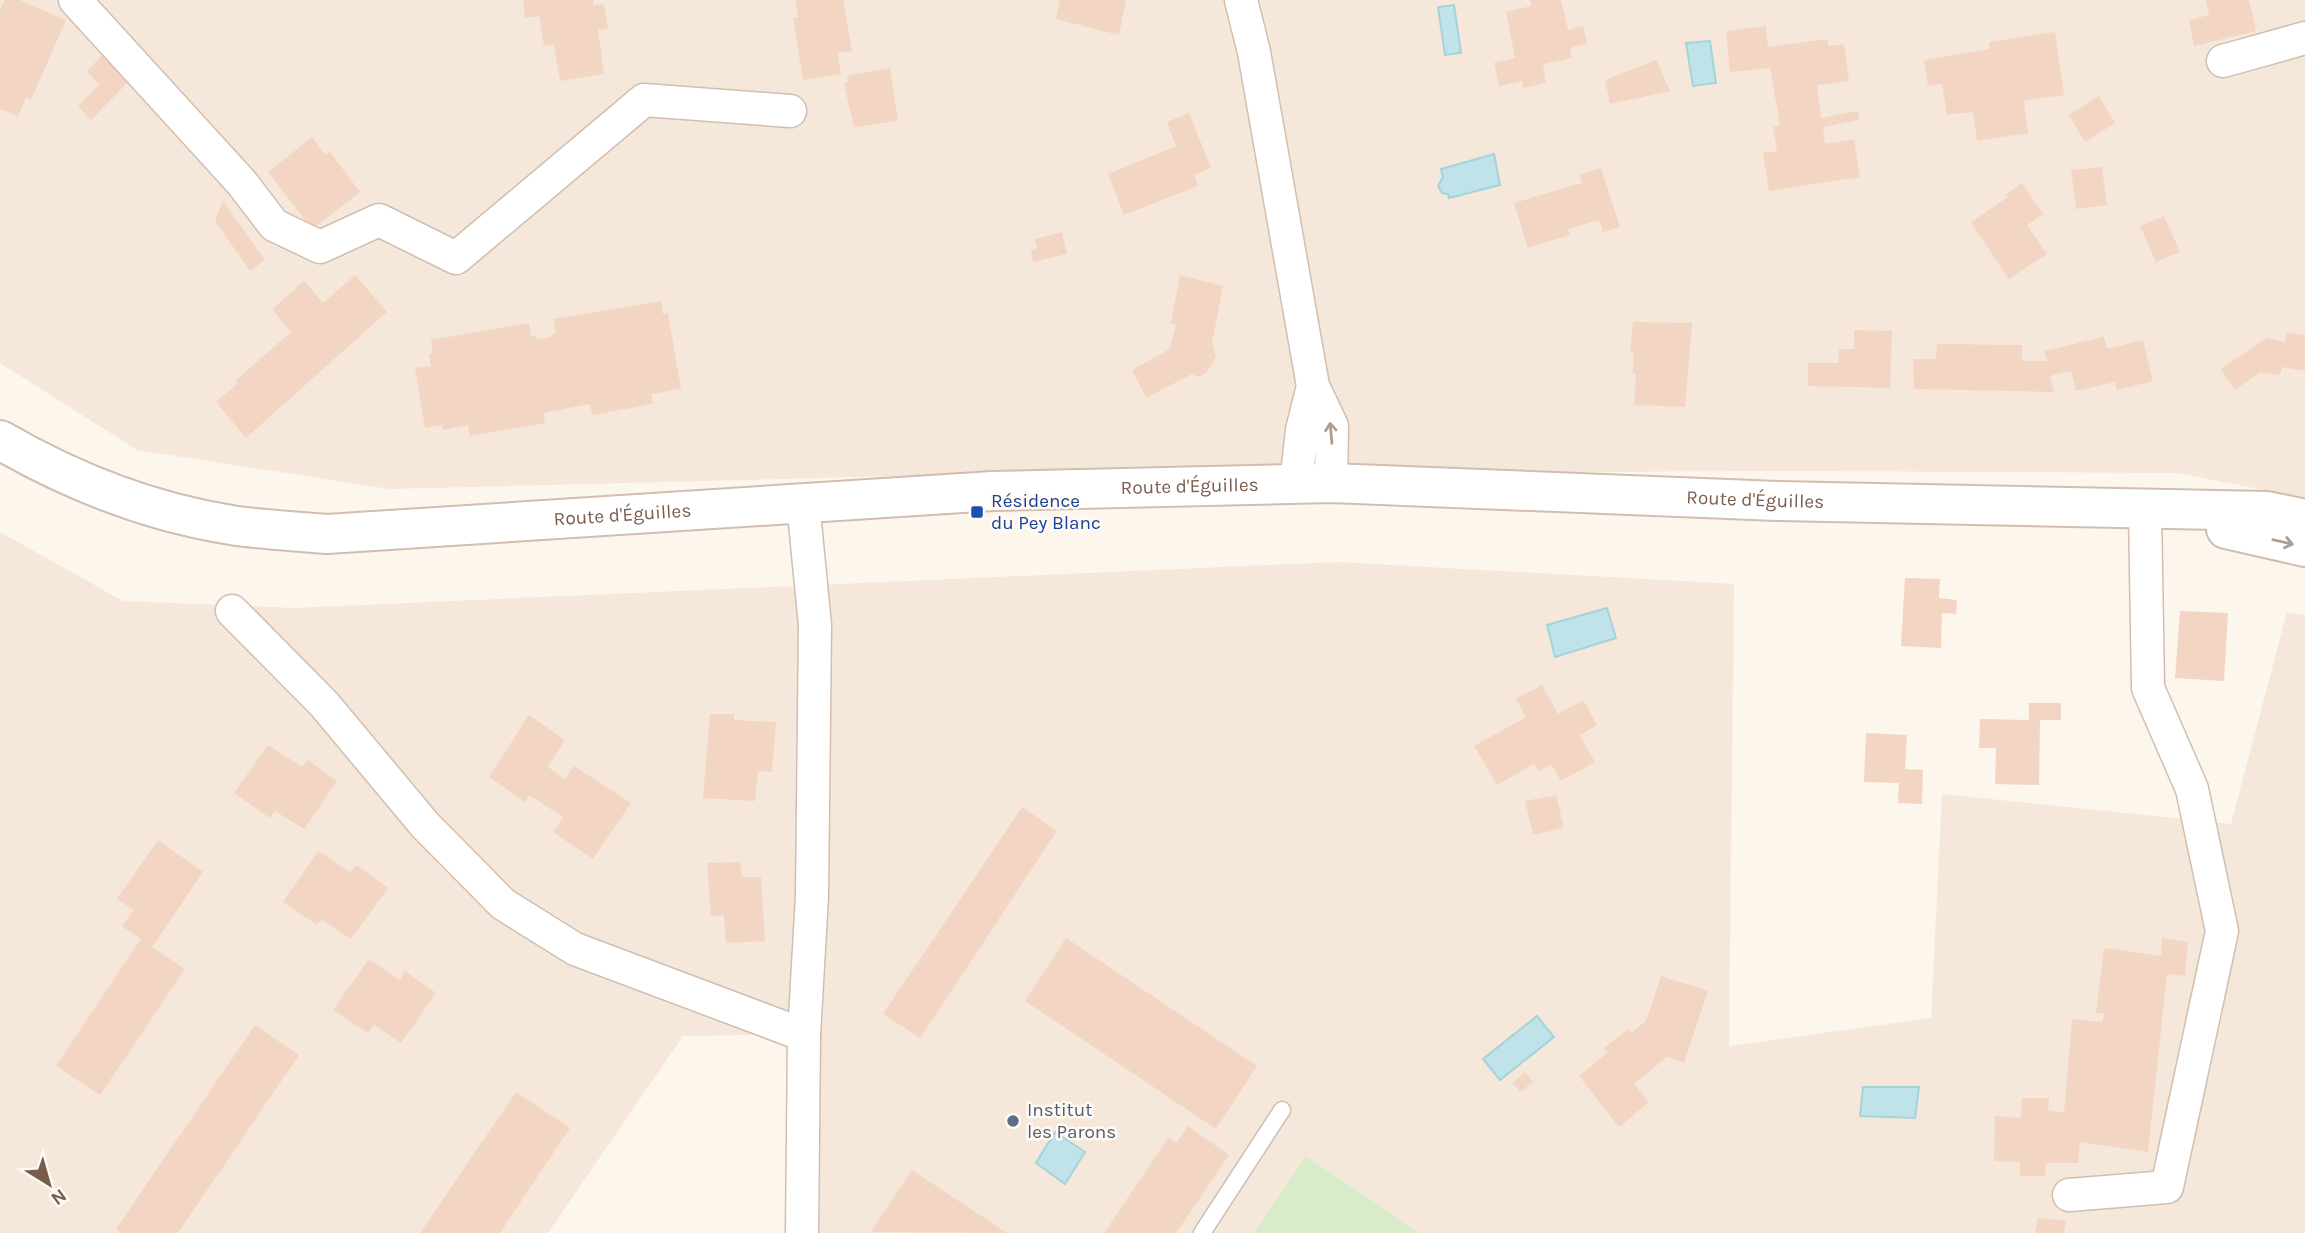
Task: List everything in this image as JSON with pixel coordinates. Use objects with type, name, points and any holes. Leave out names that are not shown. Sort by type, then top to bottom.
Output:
[{"type":"street","points":[[75,0],[242,183],[274,225],[320,247],[380,220],[456,258],[644,100],[790,111]]},
{"type":"street","points":[[1241,0],[1254,52],[1313,386],[1301,430],[1313,484]]},
{"type":"street","points":[[2222,61],[2305,38]]},
{"type":"street","name":"Route d'Éguilles","points":[[0,440],[95,488],[163,509],[230,524],[327,534],[993,491],[1313,484],[1777,501],[2267,511],[2305,519]]},
{"type":"street","points":[[802,1233],[804,1035],[812,896],[815,625],[803,503]]},
{"type":"street","points":[[2069,1195],[2167,1187],[2222,931],[2192,789],[2148,688],[2145,510]]},
{"type":"street","name":"Route d'Éguilles","points":[[2145,510],[2305,547]]},
{"type":"street","points":[[232,611],[324,704],[425,825],[503,905],[575,949],[804,1035]]},
{"type":"lane","points":[[1202,1233],[1282,1110]]},
{"type":"shaded area","points":[[0,0],[2305,0],[2305,498],[2178,473],[1794,471],[937,475],[389,489],[137,450],[0,363]]},
{"type":"shaded area","points":[[0,532],[123,601],[295,608],[1337,562],[1734,584],[1729,1046],[1931,1018],[1942,794],[2231,824],[2287,612],[2305,615],[2305,1233],[809,1233],[806,1034],[683,1036],[548,1233],[0,1233]]},
{"type":"green space","points":[[1306,1156],[1419,1233],[1254,1233]]},
{"type":"water","points":[[1454,5],[1461,53],[1445,55],[1438,7]]},
{"type":"water","points":[[1710,41],[1716,83],[1693,86],[1686,43]]},
{"type":"water","points":[[1494,154],[1500,185],[1449,198],[1448,194],[1442,193],[1438,186],[1443,177],[1441,169]]},
{"type":"water","points":[[1607,608],[1616,638],[1555,657],[1547,625]]},
{"type":"water","points":[[1537,1016],[1554,1037],[1500,1080],[1483,1059]]},
{"type":"water","points":[[1863,1087],[1919,1087],[1915,1118],[1860,1116]]},
{"type":"water","points":[[1055,1132],[1085,1152],[1065,1184],[1036,1163]]},
{"type":"building","points":[[5,0],[20,0],[66,20],[31,100],[26,98],[18,116],[0,109],[0,10]]},
{"type":"building","points":[[523,0],[593,0],[594,5],[604,4],[608,29],[598,30],[604,74],[560,81],[554,45],[544,46],[539,16],[525,18]]},
{"type":"building","points":[[795,0],[843,0],[852,51],[838,53],[841,74],[803,80],[793,18],[798,17]]},
{"type":"building","points":[[1060,0],[1126,0],[1119,35],[1056,19]]},
{"type":"building","points":[[1530,0],[1561,0],[1568,30],[1583,26],[1587,44],[1570,48],[1572,58],[1543,64],[1546,83],[1523,88],[1522,81],[1499,86],[1494,63],[1515,58],[1506,12],[1531,6]]},
{"type":"building","points":[[2206,0],[2249,0],[2256,31],[2194,46],[2189,20],[2209,15]]},
{"type":"building","points":[[1766,26],[1768,47],[1827,39],[1829,46],[1844,44],[1849,81],[1817,85],[1821,118],[1858,111],[1859,120],[1823,127],[1825,144],[1854,139],[1860,177],[1769,191],[1763,153],[1777,151],[1773,127],[1780,125],[1770,68],[1730,72],[1726,31]]},
{"type":"building","points":[[2055,32],[2064,95],[2024,101],[2028,133],[1977,141],[1973,112],[1947,115],[1942,84],[1928,86],[1924,60],[1990,49],[1989,42]]},
{"type":"building","points":[[107,50],[132,78],[91,120],[78,106],[99,85],[87,71]]},
{"type":"building","points":[[1656,60],[1670,91],[1610,104],[1605,80]]},
{"type":"building","points":[[890,68],[898,121],[854,127],[844,84],[849,82],[847,76]]},
{"type":"building","points":[[2099,96],[2115,123],[2085,142],[2069,115]]},
{"type":"building","points":[[1189,113],[1211,168],[1194,175],[1198,186],[1124,215],[1108,174],[1176,146],[1167,122]]},
{"type":"building","points":[[312,137],[325,155],[330,152],[360,192],[312,229],[268,172]]},
{"type":"building","points":[[2102,167],[2107,205],[2076,209],[2071,170]]},
{"type":"building","points":[[1601,168],[1620,227],[1603,232],[1599,220],[1568,229],[1570,235],[1528,248],[1514,203],[1582,183],[1579,175]]},
{"type":"building","points":[[2022,183],[2043,214],[2027,225],[2047,254],[2009,279],[1971,222],[2008,197],[2006,194]]},
{"type":"building","points":[[223,201],[265,260],[250,271],[215,221]]},
{"type":"building","points":[[2164,216],[2180,252],[2156,262],[2140,226]]},
{"type":"building","points":[[1062,232],[1067,254],[1033,262],[1031,250],[1037,248],[1035,239]]},
{"type":"building","points":[[355,275],[387,312],[246,438],[216,402],[238,383],[236,380],[291,332],[272,309],[304,281],[323,303]]},
{"type":"building","points":[[1180,275],[1223,286],[1212,343],[1216,357],[1206,373],[1198,377],[1192,374],[1146,398],[1132,370],[1170,349],[1176,324],[1171,323]]},
{"type":"building","points":[[661,301],[663,314],[668,313],[681,389],[651,394],[653,404],[592,415],[590,404],[543,413],[545,423],[470,436],[468,425],[443,430],[442,425],[425,428],[415,368],[431,366],[431,340],[529,323],[531,337],[536,336],[537,340],[556,333],[553,319]]},
{"type":"building","points":[[1633,322],[1692,323],[1685,407],[1634,405],[1636,374],[1633,374],[1634,353],[1630,353]]},
{"type":"building","points":[[1854,330],[1892,331],[1890,388],[1808,386],[1808,363],[1838,363],[1839,349],[1854,349]]},
{"type":"building","points":[[2287,332],[2305,335],[2305,371],[2282,367],[2280,375],[2260,372],[2235,390],[2221,369],[2267,338],[2285,342]]},
{"type":"building","points":[[2104,337],[2107,349],[2143,340],[2153,381],[2117,390],[2115,382],[2076,391],[2071,371],[2050,376],[2054,392],[1914,389],[1913,359],[1936,359],[1937,344],[2022,345],[2022,361],[2047,361],[2044,351]]},
{"type":"building","points":[[1905,578],[1940,579],[1939,598],[1957,600],[1956,614],[1942,613],[1941,648],[1901,646]]},
{"type":"building","points":[[2180,611],[2228,613],[2224,681],[2175,678]]},
{"type":"building","points":[[1542,685],[1558,714],[1583,700],[1597,725],[1580,735],[1595,762],[1561,781],[1551,764],[1539,772],[1534,764],[1497,785],[1474,746],[1526,717],[1516,699]]},
{"type":"building","points":[[2029,703],[2061,703],[2061,720],[2040,720],[2039,785],[1995,784],[1996,748],[1979,748],[1980,719],[2029,720]]},
{"type":"building","points":[[710,714],[734,714],[734,720],[776,722],[772,772],[758,771],[755,801],[703,798]]},
{"type":"building","points":[[529,715],[565,740],[548,767],[565,779],[574,766],[631,803],[593,859],[553,832],[563,817],[529,795],[525,802],[489,777]]},
{"type":"building","points":[[1866,733],[1907,735],[1905,769],[1923,770],[1922,804],[1898,803],[1899,783],[1864,782]]},
{"type":"building","points":[[268,745],[302,767],[308,760],[337,781],[304,829],[275,811],[270,818],[234,793]]},
{"type":"building","points":[[1556,795],[1564,828],[1533,835],[1525,801]]},
{"type":"building","points":[[1022,807],[1057,831],[920,1038],[883,1014]]},
{"type":"building","points":[[158,840],[203,872],[152,947],[185,969],[100,1095],[56,1066],[141,939],[122,926],[134,910],[117,899]]},
{"type":"building","points":[[318,851],[350,872],[356,865],[388,888],[351,939],[322,920],[317,925],[283,902]]},
{"type":"building","points":[[740,862],[742,877],[761,877],[765,941],[726,943],[724,915],[711,916],[707,863]]},
{"type":"building","points":[[1066,938],[1257,1066],[1216,1129],[1025,1001]]},
{"type":"building","points":[[2162,938],[2188,942],[2185,976],[2167,974],[2148,1152],[2080,1142],[2078,1163],[2046,1163],[2045,1176],[2020,1176],[2020,1162],[1994,1161],[1995,1116],[2021,1118],[2022,1098],[2049,1098],[2048,1110],[2064,1113],[2072,1019],[2102,1022],[2104,1013],[2096,1013],[2104,948],[2161,956]]},
{"type":"building","points":[[369,959],[400,980],[405,971],[436,993],[401,1043],[374,1025],[368,1033],[333,1010]]},
{"type":"building","points":[[1661,976],[1708,991],[1684,1063],[1667,1057],[1634,1084],[1649,1102],[1619,1127],[1579,1076],[1608,1052],[1604,1048],[1628,1029],[1631,1033],[1646,1021]]},
{"type":"building","points":[[255,1025],[299,1055],[178,1233],[121,1233],[116,1229]]},
{"type":"building","points":[[1525,1072],[1533,1082],[1520,1092],[1512,1083]]},
{"type":"building","points":[[516,1092],[570,1128],[500,1233],[420,1233]]},
{"type":"building","points":[[1188,1126],[1229,1155],[1176,1233],[1104,1233],[1168,1138],[1176,1143]]},
{"type":"building","points":[[912,1170],[1007,1233],[871,1232]]},
{"type":"building","points":[[2038,1218],[2066,1221],[2064,1233],[2035,1233]]},
{"type":"place","name":"Résidence du Pey Blanc","points":[[977,512]]},
{"type":"place","name":"Institut les Parons","points":[[1013,1121]]}]
